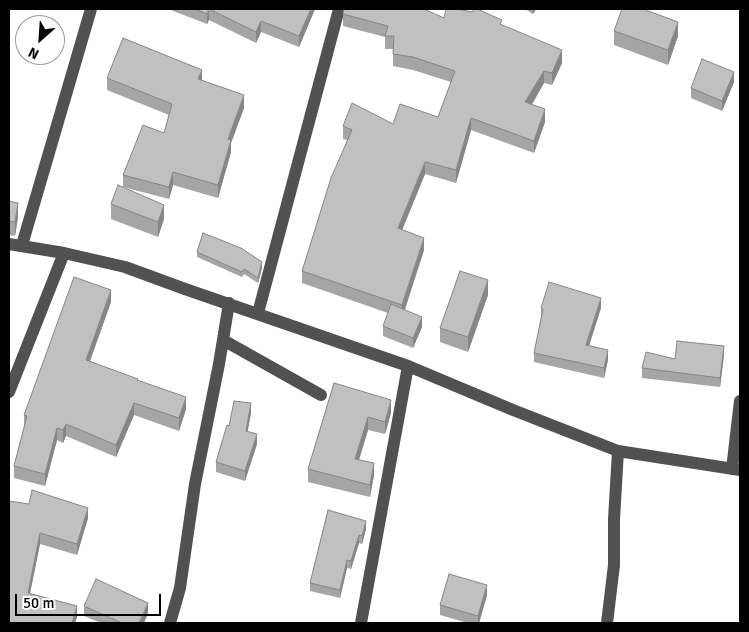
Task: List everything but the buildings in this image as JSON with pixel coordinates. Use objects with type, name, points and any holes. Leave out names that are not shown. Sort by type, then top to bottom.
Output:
[{"type":"street","points":[[22,245],[90,9]]},
{"type":"street","points":[[258,313],[339,9]]},
{"type":"street","points":[[9,244],[64,253],[125,267],[408,366],[618,451],[736,469],[740,402]]},
{"type":"street","points":[[9,392],[64,253]]},
{"type":"street","points":[[170,623],[180,588],[195,484],[229,303]]},
{"type":"street","points":[[223,340],[321,395]]},
{"type":"street","points":[[361,623],[408,366]]},
{"type":"street","points":[[607,623],[614,565],[614,519],[618,451]]}]
